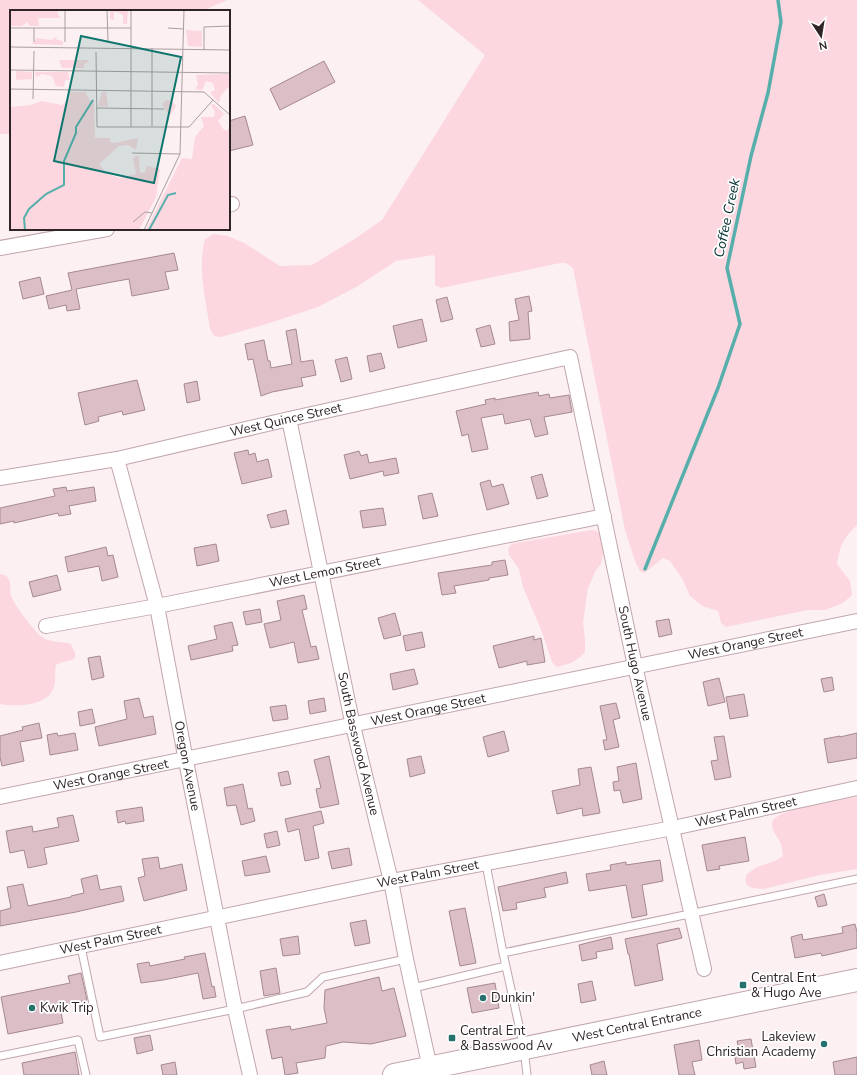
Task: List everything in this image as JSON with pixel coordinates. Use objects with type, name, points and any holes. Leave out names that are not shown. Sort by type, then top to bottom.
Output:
[{"type":"highway","name":"West Central Entrance","points":[[394,1075],[857,980]]},
{"type":"street","points":[[0,248],[100,230]]},
{"type":"street","name":"West Quince Street","points":[[0,478],[117,459],[289,418],[570,357]]},
{"type":"street","name":"South Hugo Avenue","points":[[570,357],[635,666],[704,969]]},
{"type":"street","name":"South Basswood Avenue","points":[[289,418],[320,573],[354,726],[392,881],[406,959],[430,1068]]},
{"type":"street","name":"Oregon Avenue","points":[[117,459],[158,606],[186,761],[250,1075]]},
{"type":"street","name":"West Lemon Street","points":[[46,626],[158,606],[604,516]]},
{"type":"street","name":"West Orange Street","points":[[0,797],[186,761],[635,666],[857,621]]},
{"type":"street","name":"West Palm Street","points":[[0,963],[392,881],[673,828],[857,788]]},
{"type":"lane","points":[[486,864],[503,953],[524,1048],[527,1075]]},
{"type":"lane","points":[[503,953],[857,879]]},
{"type":"lane","points":[[81,947],[100,1037],[236,1009],[307,992],[323,977],[406,959]]},
{"type":"lane","points":[[413,988],[506,966]]},
{"type":"lane","points":[[0,1056],[78,1040],[86,1075]]},
{"type":"shaded area","points":[[0,0],[227,0],[204,10],[10,10],[10,134],[0,134]]},
{"type":"shaded area","points":[[418,0],[857,0],[857,525],[848,534],[839,552],[837,564],[850,581],[852,595],[843,603],[825,610],[808,610],[726,627],[721,623],[718,611],[702,606],[690,596],[683,580],[670,561],[663,558],[644,573],[640,571],[635,561],[625,530],[573,268],[566,263],[441,288],[435,285],[435,257],[433,255],[396,261],[358,286],[318,307],[221,337],[214,336],[210,329],[203,284],[202,261],[205,239],[214,234],[228,236],[246,244],[280,266],[312,265],[356,238],[382,220],[485,55]]},
{"type":"shaded area","points":[[591,530],[597,531],[602,537],[603,553],[601,564],[596,570],[588,588],[583,622],[585,652],[571,663],[557,667],[552,662],[542,632],[523,587],[519,569],[509,555],[508,549],[511,544]]},
{"type":"shaded area","points":[[0,574],[8,578],[10,582],[10,594],[13,600],[24,617],[38,633],[47,640],[71,644],[75,653],[75,658],[56,665],[53,689],[50,695],[38,702],[22,705],[0,704]]},
{"type":"shaded area","points":[[857,797],[857,869],[820,875],[764,889],[752,888],[747,885],[745,880],[747,874],[757,867],[775,861],[783,856],[781,844],[772,827],[775,818],[783,813],[795,809]]},
{"type":"building","points":[[324,61],[335,82],[280,110],[270,89]]},
{"type":"building","points":[[245,116],[253,145],[230,151],[230,121]]},
{"type":"building","points":[[174,253],[178,270],[165,272],[169,289],[132,296],[129,279],[76,289],[80,309],[67,311],[66,305],[49,309],[46,296],[72,290],[68,273]]},
{"type":"building","points":[[40,277],[44,294],[23,299],[19,282]]},
{"type":"building","points":[[529,296],[532,311],[528,312],[530,339],[510,341],[509,322],[519,320],[515,299]]},
{"type":"building","points":[[447,297],[453,319],[441,322],[436,300]]},
{"type":"building","points":[[422,319],[427,341],[398,348],[393,326]]},
{"type":"building","points":[[490,325],[495,344],[481,347],[476,329]]},
{"type":"building","points":[[296,329],[301,362],[313,360],[316,375],[301,378],[303,386],[272,392],[261,396],[253,359],[248,360],[245,344],[264,340],[268,361],[270,361],[271,368],[292,364],[286,331]]},
{"type":"building","points":[[381,353],[385,368],[370,372],[367,356]]},
{"type":"building","points":[[347,357],[352,379],[341,382],[335,360]]},
{"type":"building","points":[[137,380],[145,410],[123,415],[122,411],[98,417],[99,421],[85,425],[78,393]]},
{"type":"building","points":[[197,381],[200,400],[187,403],[184,384]]},
{"type":"building","points":[[538,392],[539,396],[549,394],[550,398],[569,395],[572,412],[544,417],[548,434],[535,437],[530,419],[505,424],[503,414],[481,418],[488,449],[472,452],[468,434],[462,436],[456,411],[486,404],[485,400],[495,398],[495,400]]},
{"type":"building","points":[[248,450],[249,455],[255,453],[257,462],[268,459],[272,477],[242,484],[234,453]]},
{"type":"building","points":[[359,451],[361,456],[367,454],[369,463],[396,458],[399,473],[384,476],[383,471],[350,479],[344,455]]},
{"type":"building","points":[[542,474],[548,496],[537,499],[531,477]]},
{"type":"building","points":[[490,480],[492,487],[503,484],[509,504],[487,510],[480,483]]},
{"type":"building","points":[[66,487],[67,491],[94,487],[96,501],[69,506],[71,514],[59,516],[58,513],[14,523],[14,521],[0,524],[0,508],[55,496],[53,489]]},
{"type":"building","points":[[432,493],[438,516],[423,519],[418,496]]},
{"type":"building","points":[[383,508],[386,525],[363,528],[360,511]]},
{"type":"building","points":[[286,510],[289,524],[271,528],[267,515]]},
{"type":"building","points":[[216,544],[219,561],[197,566],[194,548]]},
{"type":"building","points":[[106,547],[108,556],[113,555],[118,577],[102,581],[99,566],[68,572],[65,557]]},
{"type":"building","points":[[505,560],[508,575],[454,586],[456,593],[442,595],[438,573],[492,565],[492,562]]},
{"type":"building","points":[[57,575],[61,590],[33,597],[29,582]]},
{"type":"building","points":[[304,595],[307,609],[302,610],[311,647],[316,646],[319,659],[298,663],[294,642],[270,648],[264,624],[281,620],[277,601]]},
{"type":"building","points":[[260,609],[262,622],[246,625],[243,612]]},
{"type":"building","points":[[395,613],[401,635],[384,639],[378,618]]},
{"type":"building","points":[[669,619],[672,634],[659,637],[656,621]]},
{"type":"building","points":[[232,622],[238,645],[232,646],[233,651],[191,660],[188,646],[217,639],[214,626]]},
{"type":"building","points":[[422,632],[425,647],[406,651],[403,636]]},
{"type":"building","points":[[534,636],[534,640],[541,638],[545,662],[527,665],[527,661],[499,668],[493,646]]},
{"type":"building","points":[[100,656],[104,677],[92,680],[88,658]]},
{"type":"building","points":[[414,669],[418,684],[393,690],[390,674]]},
{"type":"building","points":[[832,677],[834,690],[824,692],[821,679]]},
{"type":"building","points":[[719,678],[725,702],[708,706],[703,682]]},
{"type":"building","points":[[744,694],[748,716],[730,719],[726,697]]},
{"type":"building","points":[[139,698],[144,718],[153,716],[156,734],[99,746],[95,727],[127,719],[124,701]]},
{"type":"building","points":[[324,698],[326,711],[310,714],[308,701]]},
{"type":"building","points":[[616,703],[620,718],[613,720],[619,747],[605,750],[603,740],[607,740],[600,706]]},
{"type":"building","points":[[286,705],[288,719],[273,721],[270,707]]},
{"type":"building","points":[[92,709],[95,723],[80,726],[78,712]]},
{"type":"building","points":[[39,723],[42,738],[20,742],[24,761],[2,766],[0,757],[0,736],[23,730],[22,727]]},
{"type":"building","points":[[504,731],[509,751],[488,757],[483,737]]},
{"type":"building","points":[[57,733],[58,736],[75,733],[78,750],[50,755],[47,735]]},
{"type":"building","points":[[857,733],[857,758],[828,763],[824,739]]},
{"type":"building","points":[[724,736],[731,777],[715,780],[711,761],[718,760],[714,737]]},
{"type":"building","points":[[329,756],[339,804],[320,808],[316,789],[321,788],[314,760]]},
{"type":"building","points":[[421,756],[425,773],[410,777],[407,759]]},
{"type":"building","points":[[636,763],[642,799],[623,803],[620,790],[614,791],[613,782],[619,781],[617,767]]},
{"type":"building","points":[[591,767],[600,813],[583,816],[582,808],[557,814],[552,791],[580,785],[578,769]]},
{"type":"building","points":[[288,771],[291,784],[281,786],[278,773]]},
{"type":"building","points":[[243,784],[248,809],[252,808],[255,821],[241,825],[236,805],[227,806],[224,788]]},
{"type":"building","points":[[142,807],[144,821],[126,824],[125,821],[118,823],[116,811]]},
{"type":"building","points":[[321,811],[324,823],[313,826],[319,858],[305,861],[299,829],[288,832],[285,819]]},
{"type":"building","points":[[73,815],[79,841],[44,848],[47,864],[28,868],[24,850],[10,853],[6,831],[32,826],[33,832],[59,827],[57,818]]},
{"type":"building","points":[[277,831],[280,845],[267,848],[264,834]]},
{"type":"building","points":[[745,837],[749,861],[719,866],[720,869],[707,871],[702,845]]},
{"type":"building","points":[[349,848],[352,865],[332,869],[328,852]]},
{"type":"building","points":[[266,856],[270,872],[245,876],[242,861]]},
{"type":"building","points":[[158,857],[160,869],[182,864],[187,890],[144,901],[138,878],[145,876],[142,859]]},
{"type":"building","points":[[660,860],[663,881],[642,885],[647,915],[632,918],[626,885],[589,891],[586,874],[611,870],[610,865],[626,862],[626,865]]},
{"type":"building","points":[[566,872],[568,883],[544,888],[546,897],[516,903],[517,909],[503,911],[498,887]]},
{"type":"building","points":[[97,875],[100,890],[121,886],[124,901],[76,912],[0,926],[0,911],[11,908],[7,887],[23,884],[28,906],[84,893],[81,879]]},
{"type":"building","points":[[824,894],[827,905],[818,907],[815,897]]},
{"type":"building","points":[[465,908],[476,963],[460,966],[449,911]]},
{"type":"building","points":[[366,920],[370,943],[355,946],[350,923]]},
{"type":"building","points":[[855,924],[857,932],[857,948],[822,956],[821,953],[795,958],[791,937],[802,934],[803,940],[843,933],[842,927]]},
{"type":"building","points":[[679,928],[682,938],[657,944],[663,980],[635,986],[625,939]]},
{"type":"building","points":[[298,936],[300,954],[283,956],[280,939]]},
{"type":"building","points":[[611,937],[613,949],[596,952],[597,958],[582,961],[579,945]]},
{"type":"building","points":[[205,953],[212,987],[214,986],[216,997],[203,999],[198,973],[141,983],[137,964],[149,962],[150,966],[185,959],[184,957]]},
{"type":"building","points":[[276,968],[280,993],[264,996],[260,971]]},
{"type":"building","points":[[81,973],[87,1000],[60,1006],[63,1023],[8,1034],[1,997],[70,983],[68,976]]},
{"type":"building","points":[[379,977],[382,991],[394,988],[406,1036],[371,1044],[343,1042],[326,1046],[325,1058],[296,1063],[298,1073],[285,1075],[282,1057],[272,1059],[266,1030],[290,1026],[291,1030],[327,1023],[324,1008],[325,990]]},
{"type":"building","points":[[592,981],[596,1000],[581,1003],[578,984]]},
{"type":"building","name":"Dunkin'","points":[[495,983],[499,1008],[472,1013],[467,988]]},
{"type":"building","points":[[150,1035],[153,1050],[137,1054],[134,1038]]},
{"type":"building","points":[[751,1039],[756,1067],[744,1069],[743,1062],[736,1064],[734,1051],[739,1050],[737,1041]]},
{"type":"building","points":[[699,1040],[702,1060],[692,1062],[695,1075],[679,1075],[674,1045]]},
{"type":"building","points":[[75,1052],[79,1075],[24,1075],[22,1063]]},
{"type":"building","points":[[857,1057],[857,1075],[835,1075],[833,1062]]},
{"type":"building","points":[[604,1061],[607,1075],[592,1075],[590,1065]]},
{"type":"building","points":[[175,1062],[177,1075],[163,1075],[161,1065]]},
{"type":"waterway","name":"Coffee Creek","points":[[645,569],[718,388],[740,324],[727,268],[751,156],[768,93],[781,22],[778,0]]},
{"type":"place","name":"Central Ent & Hugo Ave","points":[[743,985]]},
{"type":"place","name":"Dunkin'","points":[[483,998]]},
{"type":"place","name":"Kwik Trip","points":[[32,1008]]},
{"type":"place","name":"Central Ent & Basswood Av","points":[[452,1038]]},
{"type":"place","name":"Lakeview Christian Academy","points":[[824,1044]]}]
